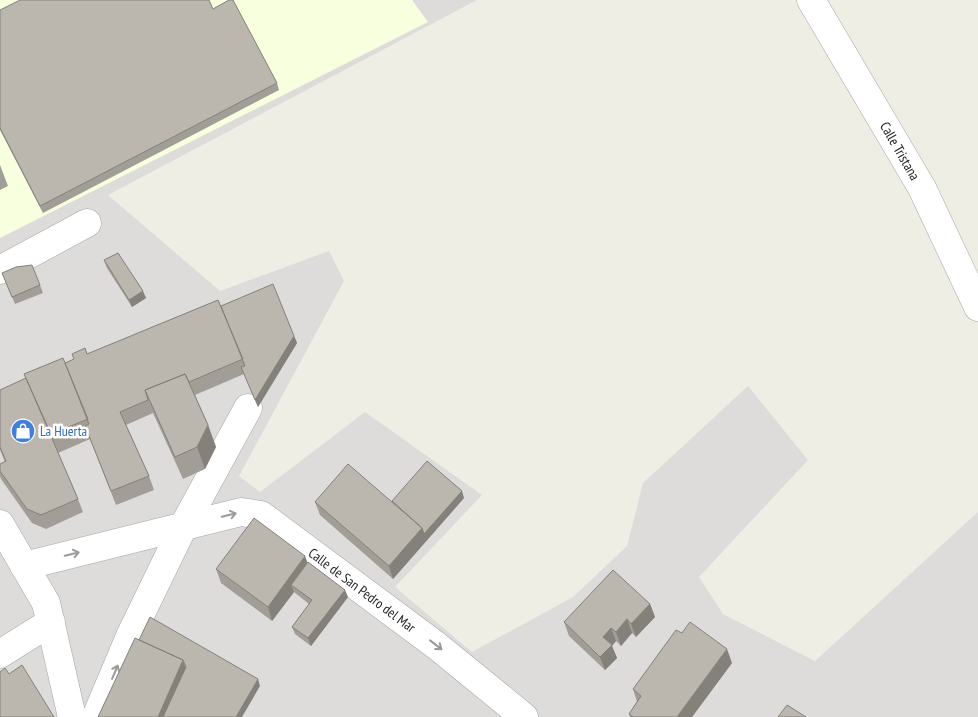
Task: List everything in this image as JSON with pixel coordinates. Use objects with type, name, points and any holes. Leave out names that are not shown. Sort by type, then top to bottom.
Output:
[{"type":"street","name":"Calle Tristana","points":[[811,0],[922,188],[978,308]]},
{"type":"street","points":[[0,270],[87,223]]},
{"type":"street","points":[[96,717],[131,634],[183,527],[248,408]]},
{"type":"street","name":"Calle de San Pedro del Mar","points":[[24,566],[241,512],[261,515],[437,646],[524,717]]},
{"type":"street","points":[[0,524],[46,603],[72,717]]},
{"type":"street","points":[[0,654],[51,622]]},
{"type":"shaded area","points":[[0,0],[477,0],[108,195],[220,291],[329,251],[344,281],[239,476],[260,492],[365,412],[482,495],[395,587],[472,652],[573,597],[627,546],[643,483],[748,386],[808,460],[699,577],[723,614],[815,661],[978,512],[978,717],[0,717]]},
{"type":"shaded area","points":[[0,0],[412,0],[428,22],[0,238]]},
{"type":"building","points":[[20,0],[209,0],[213,9],[229,0],[233,0],[277,83],[40,206],[0,128],[0,10]]},
{"type":"building","points":[[118,253],[143,291],[129,300],[104,260]]},
{"type":"building","points":[[32,265],[40,285],[12,297],[2,273],[16,267]]},
{"type":"building","points":[[273,284],[294,336],[255,400],[241,367],[245,366],[221,306]]},
{"type":"building","points":[[218,300],[243,359],[189,382],[185,374],[145,390],[148,400],[120,412],[149,476],[111,491],[85,426],[89,424],[65,363],[74,359],[72,354],[85,348],[87,354]]},
{"type":"building","points":[[63,358],[88,419],[51,434],[24,374]]},
{"type":"building","points":[[185,374],[208,425],[197,447],[175,457],[145,390]]},
{"type":"building","points":[[26,378],[78,499],[41,515],[27,509],[0,471],[0,464],[6,461],[0,447],[0,390]]},
{"type":"building","points":[[427,461],[462,491],[424,534],[422,528],[392,501]]},
{"type":"building","points":[[348,464],[422,528],[389,566],[315,502]]},
{"type":"building","points":[[254,518],[305,556],[268,607],[216,569]]},
{"type":"building","points":[[308,562],[345,590],[308,638],[292,627],[312,600],[291,585]]},
{"type":"building","points":[[613,570],[650,604],[631,624],[627,619],[616,632],[611,628],[603,637],[612,645],[600,657],[564,622]]},
{"type":"building","points":[[150,617],[258,679],[236,717],[163,717],[186,667],[183,660],[139,640]]},
{"type":"building","points":[[690,622],[727,649],[677,717],[633,717],[629,714],[641,696],[633,689],[676,630],[682,633]]},
{"type":"building","points":[[135,638],[183,660],[158,717],[98,717]]},
{"type":"building","points":[[22,665],[54,717],[0,717],[0,672],[5,668],[9,674]]},
{"type":"building","points":[[787,705],[806,717],[778,717]]},
{"type":"place","name":"La Huerta","points":[[23,431]]}]
